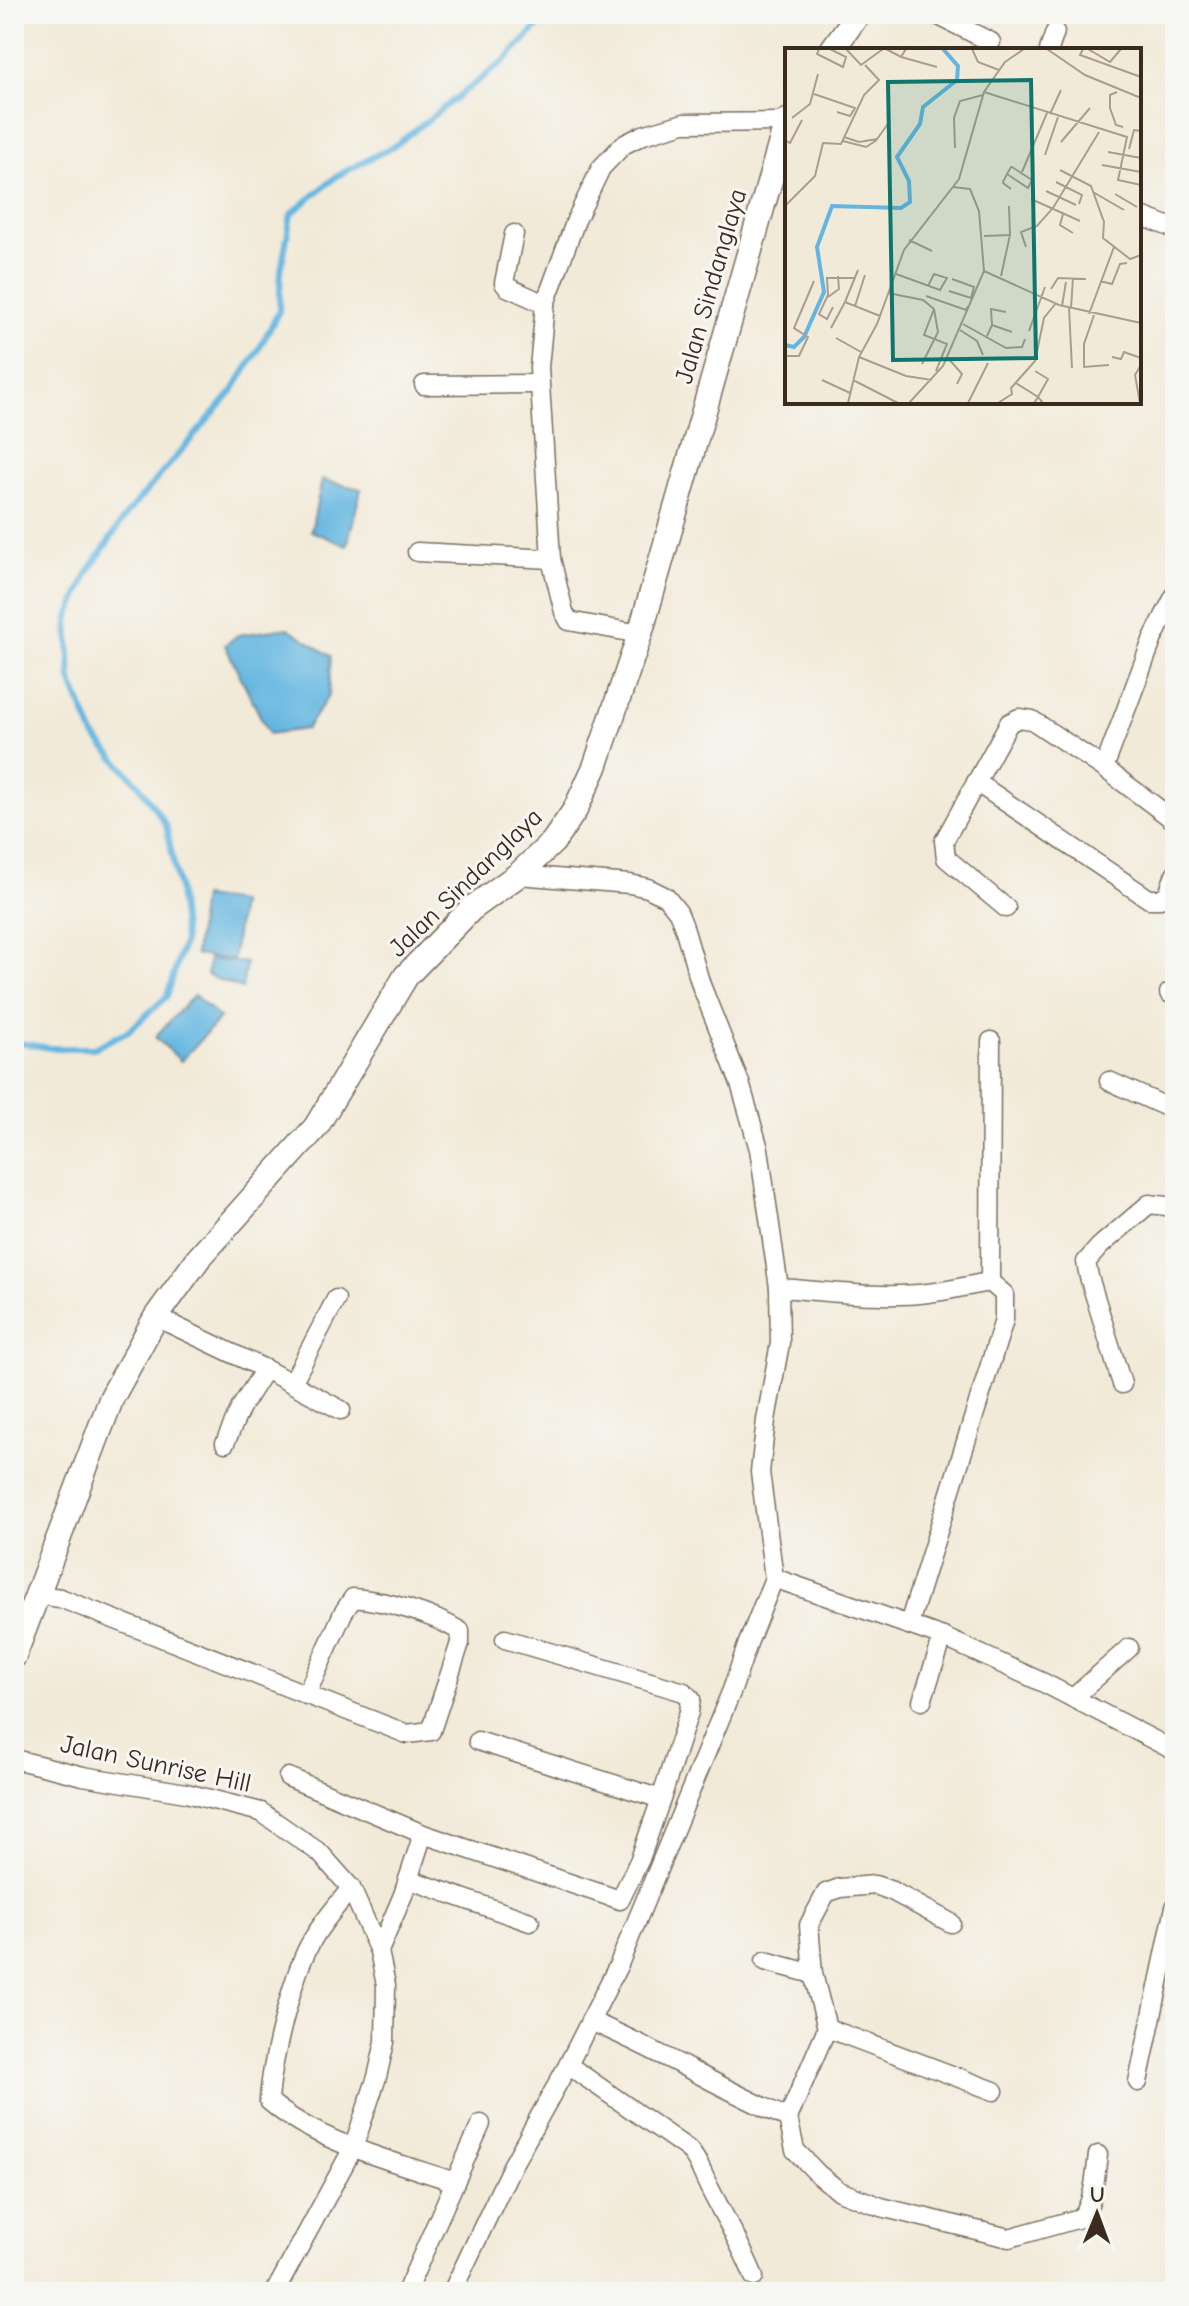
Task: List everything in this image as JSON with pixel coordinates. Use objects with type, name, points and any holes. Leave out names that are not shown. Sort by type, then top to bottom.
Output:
[{"type":"street","points":[[833,48],[858,14]]},
{"type":"street","points":[[935,14],[991,42]]},
{"type":"street","points":[[640,634],[569,621],[564,612],[551,559],[538,384],[545,304],[576,220],[601,168],[623,145],[643,135],[684,123],[785,121]]},
{"type":"street","name":"Jalan Sindanglaya","points":[[14,1656],[112,1397],[156,1317],[198,1259],[316,1127],[406,976],[471,909],[518,875],[553,842],[575,810],[595,767],[640,634],[785,128]]},
{"type":"street","points":[[1141,216],[1175,229]]},
{"type":"street","points":[[514,234],[504,283],[545,304]]},
{"type":"street","points":[[424,385],[538,384]]},
{"type":"street","points":[[417,552],[551,559]]},
{"type":"street","points":[[1104,768],[1153,638],[1175,595]]},
{"type":"street","points":[[1006,908],[946,858],[943,850],[944,841],[1009,723],[1019,718],[1032,720],[1175,821]]},
{"type":"street","points":[[976,782],[1149,899],[1160,899],[1168,894],[1175,874]]},
{"type":"street","points":[[454,2291],[512,2166],[619,1964],[732,1690],[774,1578],[760,1472],[780,1343],[779,1288],[759,1149],[740,1083],[701,985],[678,912],[666,897],[648,888],[518,875]]},
{"type":"street","points":[[990,1282],[991,1041]]},
{"type":"street","points":[[1109,1081],[1169,1112]]},
{"type":"street","points":[[1122,1384],[1086,1262],[1149,1204],[1175,1207]]},
{"type":"street","points":[[779,1288],[873,1294],[929,1293],[990,1282],[1004,1294],[1004,1320],[909,1624]]},
{"type":"street","points":[[292,1383],[336,1299]]},
{"type":"street","points":[[156,1317],[265,1369],[341,1410]]},
{"type":"street","points":[[225,1443],[241,1407],[265,1369]]},
{"type":"street","points":[[774,1578],[943,1637],[1073,1698],[1175,1751]]},
{"type":"street","points":[[39,1595],[60,1598],[306,1695],[407,1734],[431,1731],[460,1643],[460,1631],[446,1622],[372,1600],[353,1598],[343,1613],[306,1695]]},
{"type":"street","points":[[922,1701],[943,1637]]},
{"type":"street","points":[[505,1639],[684,1692],[691,1699],[640,1859],[620,1900]]},
{"type":"street","points":[[1073,1698],[1129,1648]]},
{"type":"street","points":[[478,1741],[661,1799]]},
{"type":"street","name":"Jalan Sunrise Hill","points":[[14,1759],[83,1776],[186,1793],[261,1812],[320,1853],[351,1888],[379,1951],[386,1985],[385,2042],[377,2077],[353,2148],[275,2292]]},
{"type":"street","points":[[288,1777],[423,1834],[644,1907]]},
{"type":"street","points":[[379,1951],[423,1834]]},
{"type":"street","points":[[408,1879],[530,1922]]},
{"type":"street","points":[[951,1923],[875,1885],[840,1888],[826,1893],[809,1925],[813,1974],[827,2028],[788,2118],[795,2150],[839,2191],[881,2207],[1009,2238],[1019,2238],[1080,2218],[1090,2202],[1098,2155]]},
{"type":"street","points":[[351,1888],[322,1924],[300,1963],[280,2038],[269,2101],[285,2116],[353,2148],[455,2182]]},
{"type":"street","points":[[1138,2082],[1175,1907]]},
{"type":"street","points":[[765,1961],[813,1974]]},
{"type":"street","points":[[590,2021],[633,2039],[788,2118]]},
{"type":"street","points":[[827,2028],[994,2091]]},
{"type":"street","points":[[568,2065],[688,2149],[700,2162],[708,2186],[726,2216],[754,2277]]},
{"type":"street","points":[[406,2292],[481,2124]]},
{"type":"water","points":[[322,480],[361,489],[347,546],[311,531]]},
{"type":"water","points":[[288,628],[331,656],[329,695],[306,729],[269,734],[225,645],[238,635]]},
{"type":"water","points":[[202,897],[240,902],[233,960],[195,955]]},
{"type":"water","points":[[209,959],[246,963],[242,989],[207,975]]},
{"type":"water","points":[[194,995],[220,1018],[181,1061],[155,1037]]},
{"type":"waterway","points":[[14,1042],[50,1048],[94,1048],[130,1030],[167,996],[184,941],[179,889],[166,825],[139,785],[94,736],[71,680],[68,620],[87,574],[126,515],[232,392],[259,349],[279,311],[281,271],[291,214],[337,176],[397,144],[504,61],[550,14]]}]
